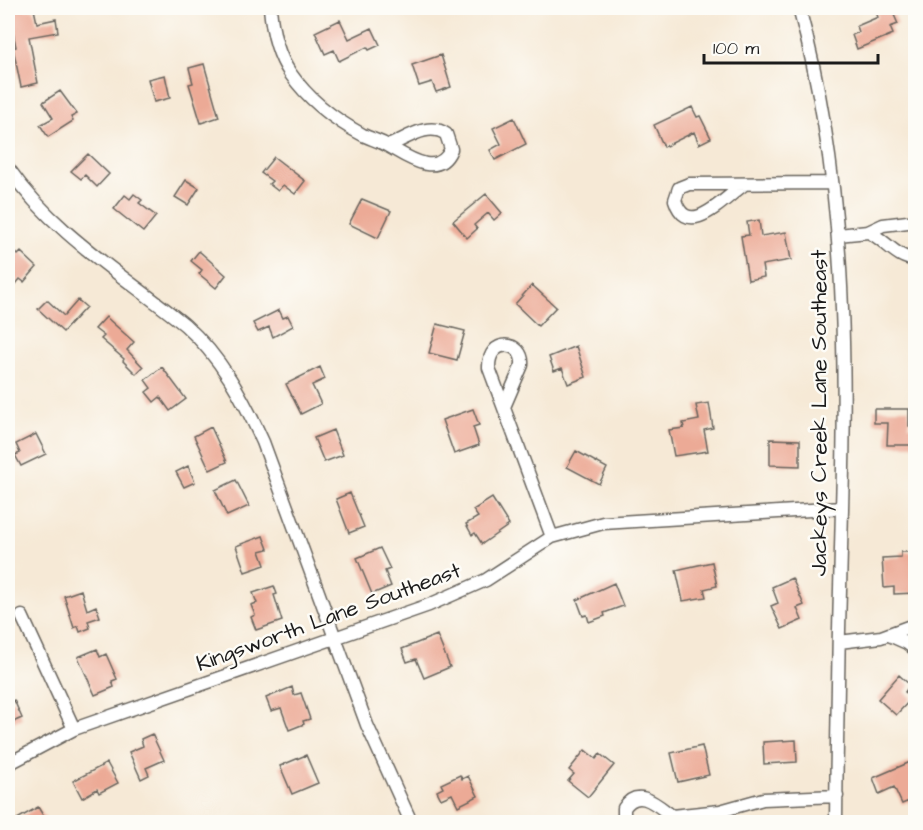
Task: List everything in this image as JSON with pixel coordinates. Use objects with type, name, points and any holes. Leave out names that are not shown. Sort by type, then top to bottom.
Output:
[{"type":"street","points":[[270,8],[277,46],[289,72],[317,103],[362,135],[388,146],[406,158],[431,164],[442,160],[451,149],[446,134],[435,129],[420,131],[388,146]]},
{"type":"street","name":"Jackeys Creek Lane Southeast","points":[[799,8],[817,89],[832,183],[838,235],[844,357],[836,822]]},
{"type":"street","points":[[8,168],[32,199],[56,223],[185,325],[199,338],[224,369],[246,405],[263,442],[367,725],[411,822]]},
{"type":"street","points":[[745,184],[707,213],[696,218],[690,218],[682,213],[675,200],[679,188],[685,184],[832,183]]},
{"type":"street","points":[[838,235],[868,232],[883,225],[915,221]]},
{"type":"street","points":[[868,232],[881,238],[902,256],[915,259]]},
{"type":"street","points":[[504,407],[552,537]]},
{"type":"street","name":"Kingsworth Lane Southeast","points":[[8,764],[74,729],[429,605],[486,580],[552,537],[603,523],[842,508]]},
{"type":"street","points":[[22,616],[74,729]]},
{"type":"street","points":[[839,642],[875,639],[915,624]]},
{"type":"street","points":[[889,635],[901,639],[915,650]]},
{"type":"street","points":[[624,822],[624,808],[630,800],[640,797],[651,800],[667,819],[720,812],[763,799],[837,796]]},
{"type":"building","points":[[8,8],[34,9],[37,23],[56,19],[58,32],[29,37],[38,83],[21,87]]},
{"type":"building","points":[[874,8],[891,8],[898,24],[890,27],[893,34],[857,49],[852,35],[859,32],[857,26],[878,17]]},
{"type":"building","points":[[340,20],[349,39],[372,28],[380,45],[369,50],[367,47],[339,61],[334,50],[325,54],[315,32]]},
{"type":"building","points":[[441,55],[451,87],[436,92],[432,82],[419,86],[412,65]]},
{"type":"building","points":[[204,64],[219,117],[201,123],[189,84],[193,83],[189,68]]},
{"type":"building","points":[[165,75],[170,98],[154,102],[148,79]]},
{"type":"building","points":[[60,91],[77,114],[71,117],[73,121],[48,137],[40,125],[53,118],[43,102]]},
{"type":"building","points":[[692,107],[697,117],[700,116],[711,138],[699,144],[694,132],[664,147],[654,125]]},
{"type":"building","points":[[514,118],[526,144],[495,160],[490,150],[501,144],[493,128]]},
{"type":"building","points":[[88,154],[109,174],[97,187],[85,175],[81,179],[71,171]]},
{"type":"building","points":[[274,157],[305,181],[295,194],[283,185],[278,191],[269,184],[272,181],[261,173]]},
{"type":"building","points":[[186,180],[199,188],[188,205],[175,197]]},
{"type":"building","points":[[134,194],[142,200],[139,203],[156,216],[143,232],[114,209],[125,195],[130,199]]},
{"type":"building","points":[[486,194],[502,213],[494,220],[488,213],[474,225],[477,229],[467,238],[453,221]]},
{"type":"building","points":[[362,199],[391,211],[378,238],[349,224]]},
{"type":"building","points":[[759,220],[761,236],[786,232],[791,260],[762,265],[764,277],[748,280],[741,236],[749,235],[747,222]]},
{"type":"building","points":[[8,245],[18,255],[21,252],[37,267],[24,282],[20,279],[16,284],[8,277]]},
{"type":"building","points":[[199,251],[226,275],[216,288],[199,274],[202,270],[191,261]]},
{"type":"building","points":[[532,285],[556,307],[538,326],[515,304]]},
{"type":"building","points":[[47,300],[64,316],[78,300],[86,307],[63,332],[38,309]]},
{"type":"building","points":[[279,310],[283,318],[288,316],[293,326],[273,337],[269,327],[258,332],[253,323]]},
{"type":"building","points":[[106,317],[134,342],[127,350],[143,367],[136,374],[123,361],[124,359],[101,339],[104,336],[95,329]]},
{"type":"building","points":[[437,324],[465,331],[457,360],[429,353]]},
{"type":"building","points":[[576,346],[586,377],[568,384],[562,368],[554,371],[549,357]]},
{"type":"building","points":[[162,367],[186,399],[170,411],[160,397],[154,402],[146,392],[151,388],[145,380]]},
{"type":"building","points":[[320,367],[325,379],[312,385],[321,404],[301,414],[286,384]]},
{"type":"building","points":[[709,403],[713,428],[704,430],[708,451],[674,456],[669,430],[684,428],[683,423],[699,420],[696,405]]},
{"type":"building","points":[[473,409],[479,425],[473,427],[479,445],[454,454],[442,420]]},
{"type":"building","points":[[874,409],[909,409],[909,426],[915,426],[915,445],[887,445],[888,423],[874,423]]},
{"type":"building","points":[[211,427],[227,462],[210,470],[194,436]]},
{"type":"building","points":[[333,430],[343,455],[324,462],[314,438]]},
{"type":"building","points":[[36,434],[46,454],[21,466],[15,455],[20,453],[16,444]]},
{"type":"building","points":[[770,439],[800,440],[800,466],[770,465]]},
{"type":"building","points":[[576,451],[607,468],[599,484],[567,467]]},
{"type":"building","points":[[188,466],[195,482],[184,487],[176,472]]},
{"type":"building","points":[[236,480],[249,506],[227,516],[215,490]]},
{"type":"building","points":[[350,493],[364,527],[349,533],[336,499]]},
{"type":"building","points":[[492,498],[509,525],[482,544],[475,533],[472,535],[466,524],[478,517],[473,510]]},
{"type":"building","points":[[263,536],[268,549],[260,551],[265,565],[245,572],[236,546]]},
{"type":"building","points":[[380,548],[390,569],[385,571],[391,586],[372,594],[357,558]]},
{"type":"building","points":[[901,552],[913,552],[915,593],[894,594],[894,587],[884,588],[882,558],[901,557]]},
{"type":"building","points":[[712,562],[717,586],[704,589],[706,597],[683,601],[676,570]]},
{"type":"building","points":[[792,578],[804,605],[797,608],[802,620],[782,629],[771,606],[778,603],[772,587]]},
{"type":"building","points":[[614,583],[623,606],[589,622],[587,615],[583,616],[577,600]]},
{"type":"building","points":[[274,586],[277,594],[274,595],[282,621],[256,630],[251,617],[255,615],[251,605],[257,603],[253,593]]},
{"type":"building","points":[[81,590],[87,610],[96,606],[100,617],[88,621],[90,628],[80,632],[78,626],[74,628],[64,596]]},
{"type":"building","points":[[437,635],[450,667],[424,678],[416,659],[407,662],[402,649]]},
{"type":"building","points":[[97,649],[100,657],[106,654],[117,679],[112,681],[114,687],[95,695],[78,657]]},
{"type":"building","points":[[899,675],[910,685],[905,692],[912,698],[896,715],[878,699]]},
{"type":"building","points":[[292,687],[294,695],[301,693],[310,719],[289,730],[281,708],[271,711],[266,698]]},
{"type":"building","points":[[14,700],[22,718],[8,724],[8,703]]},
{"type":"building","points":[[152,734],[164,760],[146,768],[149,775],[141,779],[129,752],[143,746],[141,739]]},
{"type":"building","points":[[796,740],[797,762],[764,764],[763,742]]},
{"type":"building","points":[[702,746],[709,775],[678,782],[671,753]]},
{"type":"building","points":[[585,750],[596,759],[600,754],[614,765],[588,797],[568,781],[574,774],[569,770]]},
{"type":"building","points":[[306,755],[318,783],[292,794],[280,766]]},
{"type":"building","points":[[915,760],[915,817],[909,801],[902,804],[894,787],[879,794],[873,778]]},
{"type":"building","points":[[107,763],[118,783],[99,793],[97,789],[82,798],[73,781]]},
{"type":"building","points":[[460,775],[462,779],[468,776],[478,796],[458,806],[452,794],[441,799],[437,791],[443,788],[441,784]]},
{"type":"building","points":[[38,807],[47,822],[12,822]]}]
